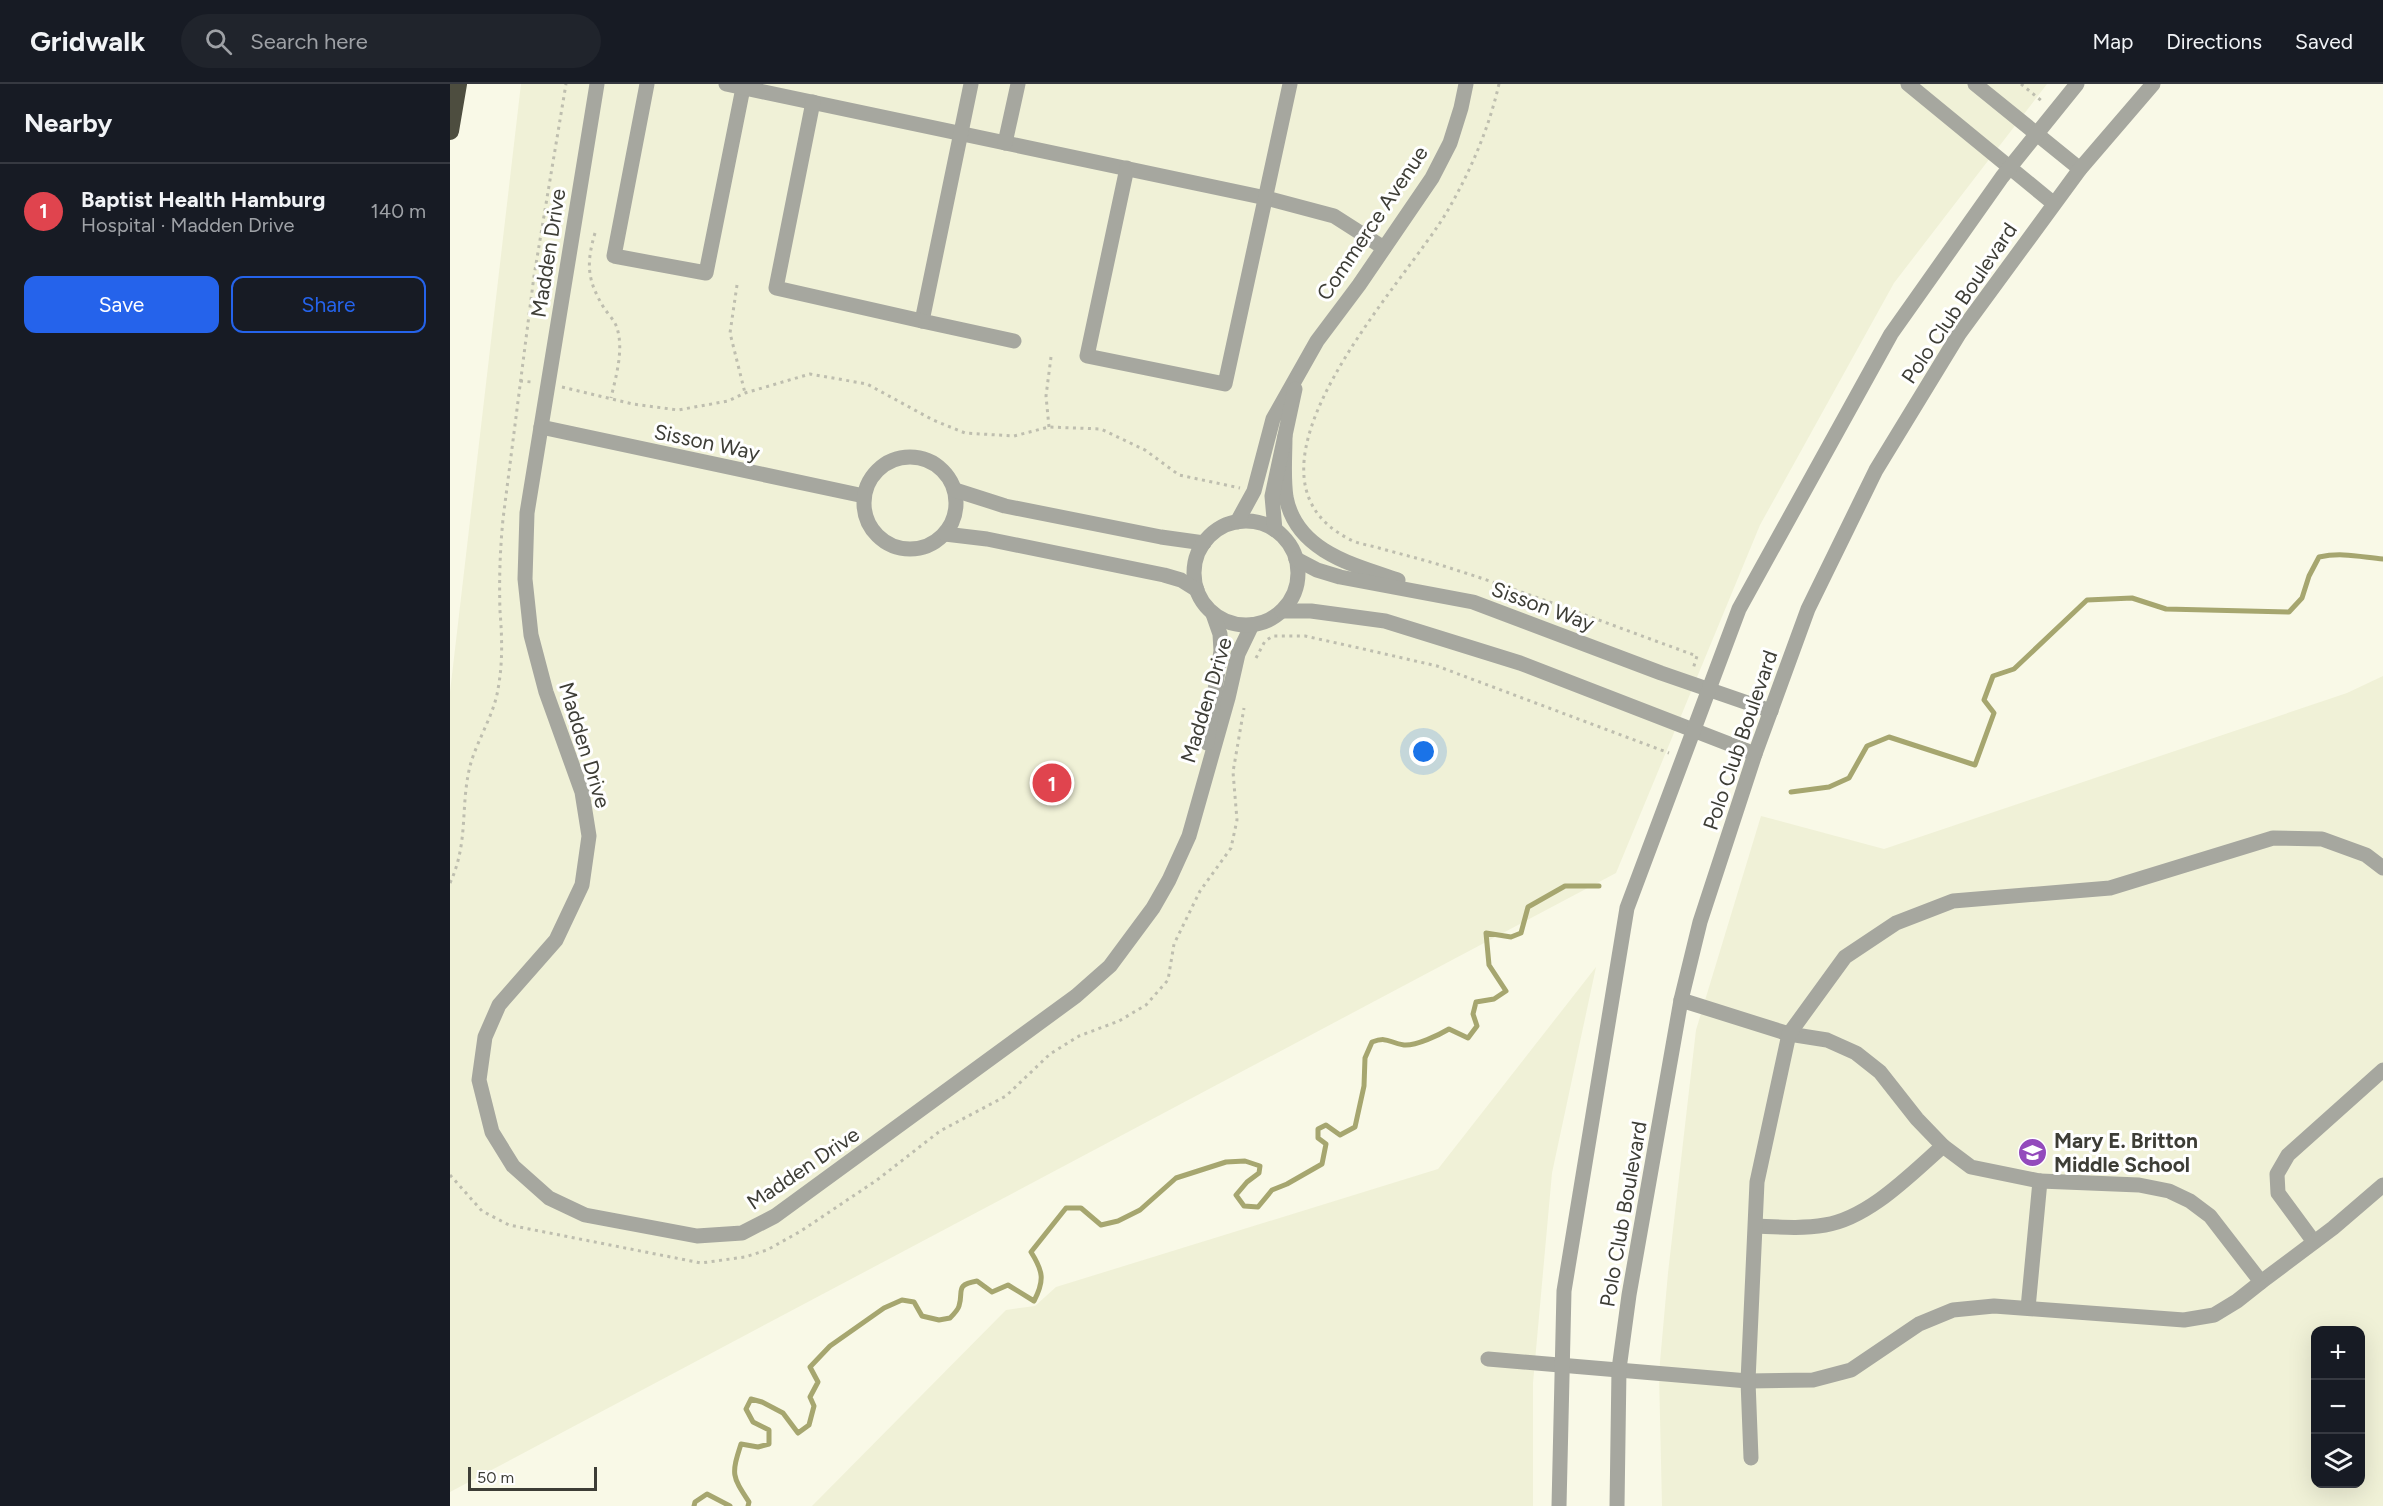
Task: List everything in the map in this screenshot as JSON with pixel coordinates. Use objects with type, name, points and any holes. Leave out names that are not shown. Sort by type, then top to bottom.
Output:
[{"type":"highway","points":[[450,131],[458,84]]},
{"type":"street","name":"Madden Drive","points":[[597,84],[527,513],[525,579],[530,624],[546,692],[582,792],[590,836],[582,885],[556,940],[499,1005],[485,1037],[479,1080],[492,1132],[513,1166],[549,1198],[585,1215],[697,1236],[742,1233],[776,1216],[1076,996],[1110,966],[1153,908],[1189,836],[1238,654],[1252,625]]},
{"type":"street","points":[[647,84],[614,256],[706,273],[743,88]]},
{"type":"street","points":[[726,84],[1266,198],[1334,216],[1384,248]]},
{"type":"street","points":[[922,321],[971,84]]},
{"type":"street","points":[[1005,143],[1018,84]]},
{"type":"street","points":[[1127,168],[1087,356],[1225,384],[1290,84]]},
{"type":"street","name":"Commerce Avenue","points":[[1237,522],[1254,491],[1273,419],[1317,341],[1432,178],[1450,143],[1466,84]]},
{"type":"street","points":[[1908,84],[2053,203]]},
{"type":"street","points":[[1975,84],[2080,169]]},
{"type":"street","name":"Polo Club Boulevard","points":[[1559,1506],[1564,1292],[1627,908],[1739,609],[1891,334],[2009,168],[2077,84]]},
{"type":"street","name":"Polo Club Boulevard","points":[[1617,1506],[1619,1368],[1629,1295],[1681,1000],[1700,922],[1755,754],[1808,609],[1876,470],[1959,334],[2053,203],[2152,84]]},
{"type":"street","points":[[813,102],[776,288],[1014,341]]},
{"type":"street","name":"Commerce Avenue","points":[[1275,530],[1272,496],[1297,378]]},
{"type":"street","name":"Sisson Way","points":[[541,427],[864,496]]},
{"type":"street","points":[[1285,436],[1286,496],[1293,516],[1306,537],[1322,550],[1356,566],[1473,602]]},
{"type":"street","points":[[906,457],[922,458],[936,465],[948,476],[955,490],[957,505],[954,520],[945,534],[934,543],[920,549],[905,550],[891,546],[878,537],[869,525],[864,511],[864,496],[869,481],[878,469],[891,460],[906,457]]},
{"type":"street","points":[[955,490],[1005,506],[1161,537],[1204,543]]},
{"type":"street","points":[[1237,522],[1263,524],[1275,530],[1288,543],[1296,559],[1298,573],[1291,600],[1282,611],[1268,621],[1252,625],[1238,625],[1213,614],[1203,603],[1197,590],[1194,566],[1204,543],[1224,526],[1237,522]]},
{"type":"street","points":[[945,534],[987,539],[1164,574],[1181,580],[1197,590]]},
{"type":"street","name":"Sisson Way","points":[[1296,559],[1317,570],[1340,577],[1473,602],[1661,673],[1710,688],[1771,711]]},
{"type":"street","points":[[1282,611],[1311,611],[1385,621],[1520,663],[1755,754]]},
{"type":"street","name":"Madden Drive","points":[[1202,788],[1213,693],[1221,651],[1220,634],[1213,614]]},
{"type":"street","points":[[1751,1458],[1748,1381],[1757,1182],[1789,1034],[1845,957],[1896,923],[1953,901],[2110,888],[2273,838],[2322,839],[2366,855],[2383,868]]},
{"type":"street","points":[[1681,1000],[1789,1034],[1827,1040],[1856,1053],[1880,1072],[1917,1119],[1943,1146],[1971,1167],[2040,1181],[2139,1185],[2169,1191],[2190,1201],[2210,1216],[2261,1282]]},
{"type":"street","points":[[2314,1242],[2278,1193],[2277,1174],[2288,1155],[2383,1070]]},
{"type":"street","points":[[1756,1226],[1803,1228],[1828,1225],[1851,1217],[1896,1187],[1943,1146]]},
{"type":"street","points":[[2028,1308],[2040,1181]]},
{"type":"street","points":[[1488,1359],[1619,1368],[1748,1381],[1813,1380],[1851,1370],[1919,1324],[1953,1310],[1994,1306],[2184,1320],[2214,1315],[2237,1301],[2314,1242],[2383,1185]]},
{"type":"path","points":[[450,883],[456,871],[464,834],[470,766],[498,691],[503,647],[500,557],[534,276],[566,84]]},
{"type":"path","points":[[1499,84],[1492,113],[1469,171],[1448,211],[1338,368],[1322,399],[1310,430],[1302,465],[1305,491],[1316,512],[1327,526],[1351,540],[1452,569],[1697,656]]},
{"type":"path","points":[[2021,84],[2055,111]]},
{"type":"path","points":[[595,233],[589,254],[589,277],[593,289],[617,328],[619,359],[611,398]]},
{"type":"path","points":[[737,285],[730,333],[745,393]]},
{"type":"path","points":[[1049,427],[1046,396],[1051,357]]},
{"type":"path","points":[[560,387],[678,410],[728,401],[745,393],[810,374],[867,384],[933,420],[965,433],[1014,436],[1049,427],[1101,429],[1145,450],[1179,475],[1242,488]]},
{"type":"path","points":[[520,381],[532,382]]},
{"type":"shaded area","points":[[521,84],[2047,84],[1894,283],[1760,525],[1616,873],[450,1492],[450,692]]},
{"type":"shaded area","name":"Mary E. Britton Middle School","points":[[2383,676],[2383,1506],[1662,1506],[1659,1373],[1696,1030],[1761,816],[1884,849],[2347,693]]},
{"type":"shaded area","points":[[1596,967],[1552,1173],[1533,1383],[1533,1506],[812,1506],[1006,1310],[1035,1306],[1056,1287],[1438,1169]]},
{"type":"waterway","points":[[1791,792],[1829,787],[1849,778],[1867,746],[1889,737],[1975,765],[1994,713],[1984,700],[1993,676],[2014,669],[2087,600],[2132,598],[2166,609],[2289,612],[2302,598],[2309,576],[2319,557],[2344,555],[2383,559]]},
{"type":"waterway","points":[[748,1506],[749,1502],[735,1475],[741,1444],[758,1447],[769,1444],[769,1430],[753,1422],[746,1409],[751,1399],[783,1413],[798,1433],[809,1425],[814,1406],[810,1397],[818,1382],[810,1367],[830,1346],[884,1308],[902,1300],[914,1302],[922,1316],[939,1320],[950,1318],[958,1308],[961,1289],[965,1284],[977,1281],[992,1292],[1008,1285],[1034,1301],[1040,1287],[1041,1276],[1031,1252],[1066,1208],[1081,1208],[1101,1225],[1118,1221],[1140,1210],[1176,1178],[1226,1162],[1245,1161],[1260,1166],[1259,1173],[1236,1195],[1244,1206],[1258,1207],[1272,1190],[1322,1164],[1326,1144],[1318,1138],[1318,1129],[1326,1125],[1340,1135],[1355,1127],[1364,1086],[1365,1058],[1372,1042],[1385,1040],[1404,1045],[1415,1044],[1449,1029],[1468,1038],[1477,1026],[1473,1014],[1476,1002],[1494,999],[1506,991],[1489,965],[1486,933],[1511,937],[1521,933],[1528,907],[1565,886],[1599,886]]},
{"type":"waterway","points":[[694,1506],[695,1502],[707,1494],[730,1506]]},
{"type":"place","name":"Baptist Health Hamburg","points":[[1052,783]]},
{"type":"place","name":"Mary E. Britton Middle School","points":[[2033,1152]]}]
